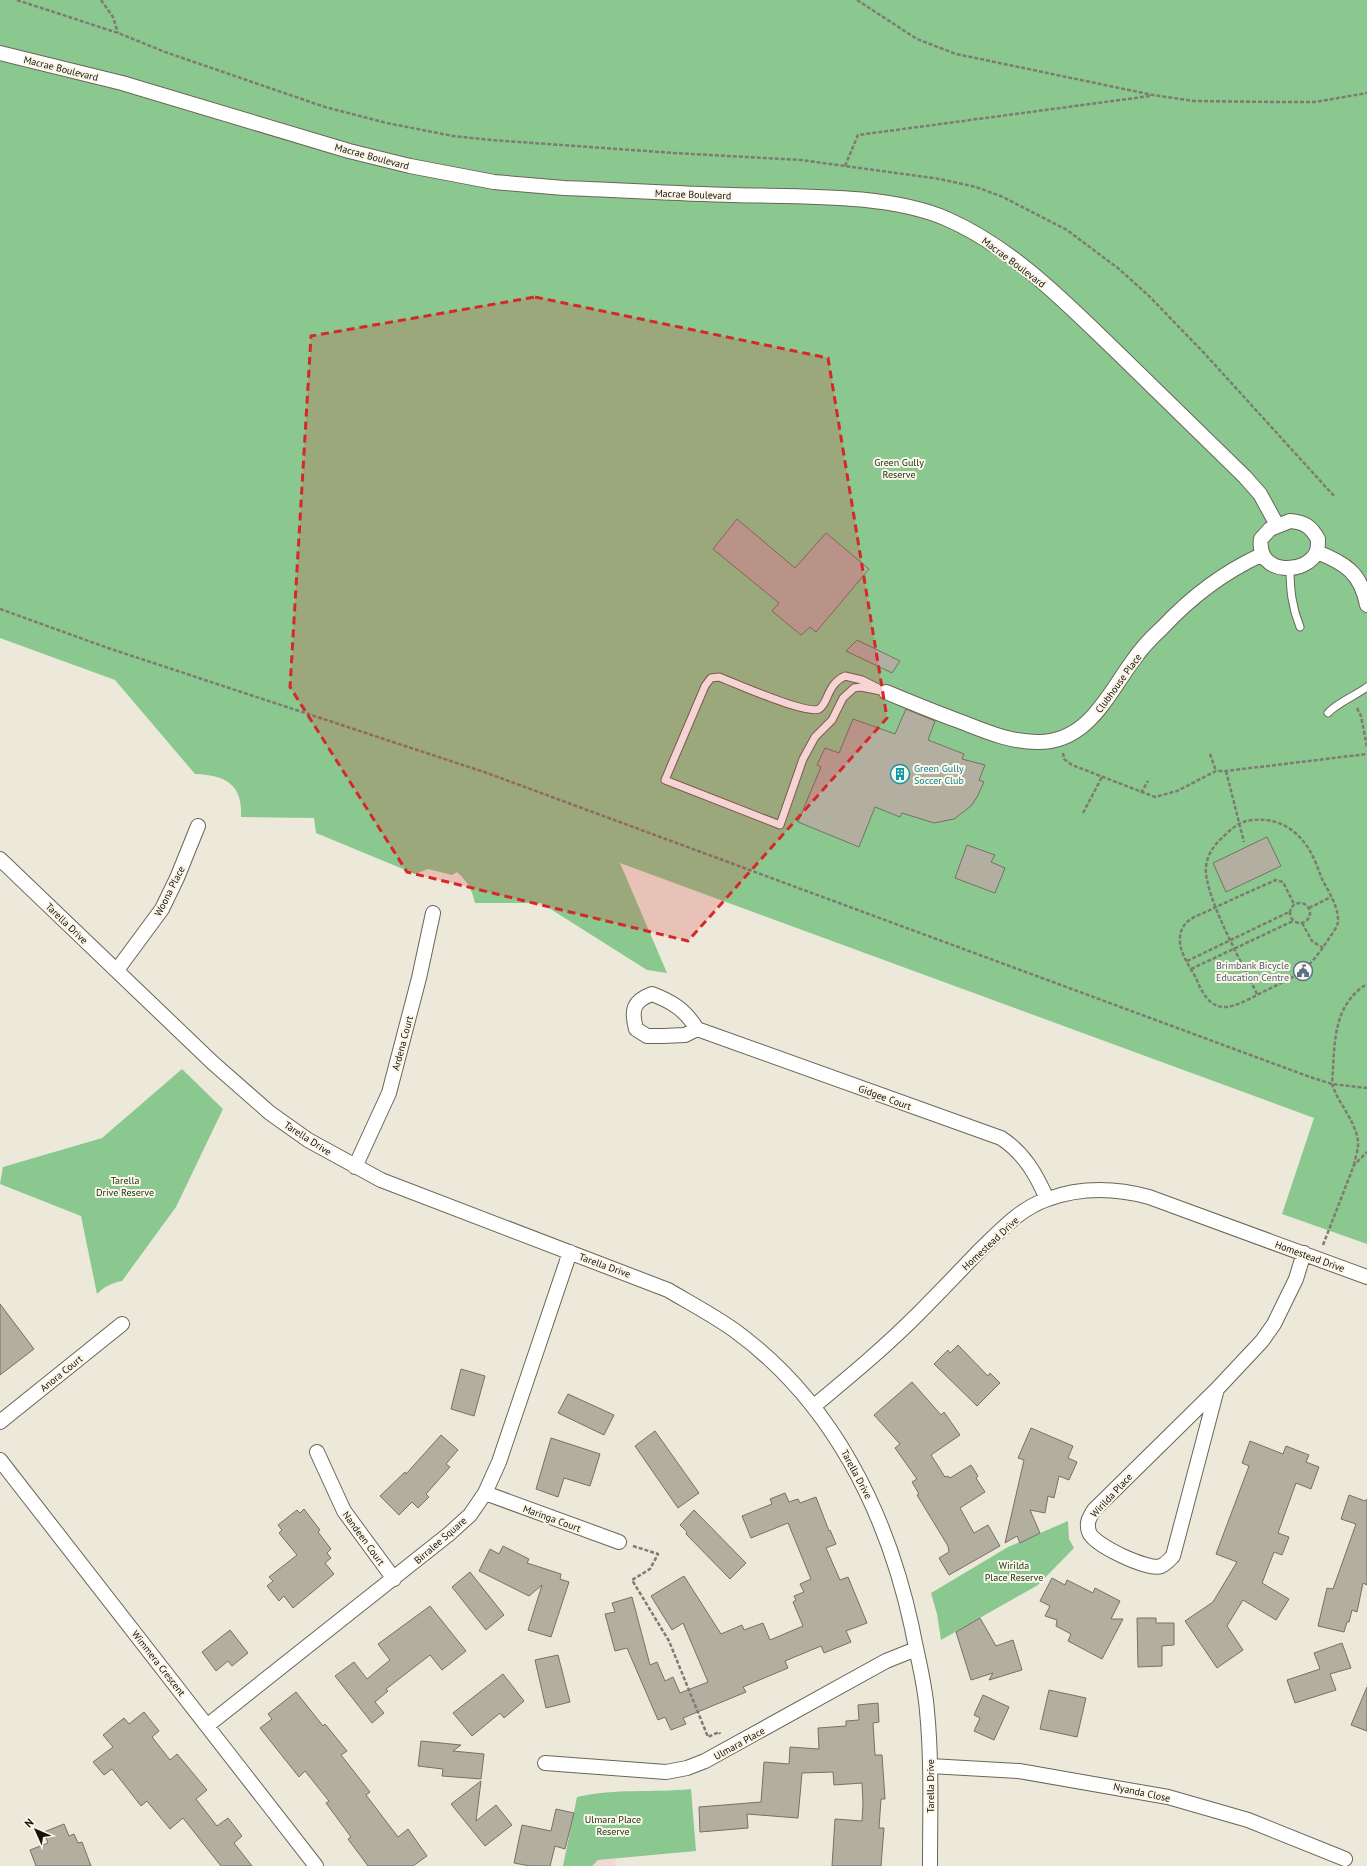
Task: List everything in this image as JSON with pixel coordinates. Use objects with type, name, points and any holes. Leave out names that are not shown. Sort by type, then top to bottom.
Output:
[{"type":"street","name":"Macrae Boulevard","points":[[0,53],[151,91],[377,158],[454,175],[517,184],[564,188],[853,200],[919,209],[946,218],[999,249],[1030,272],[1067,304],[1245,477],[1260,494],[1276,525]]},
{"type":"street","points":[[1290,521],[1306,524],[1318,539],[1317,552],[1307,563],[1290,568],[1276,567],[1269,564],[1261,555],[1261,539],[1264,533],[1276,525],[1290,521]]},
{"type":"street","points":[[1317,552],[1339,561],[1352,572],[1360,582],[1367,605]]},
{"type":"street","name":"Clubhouse Place","points":[[886,692],[1002,737],[1039,742],[1060,739],[1078,730],[1093,717],[1133,661],[1161,628],[1195,596],[1217,578],[1261,555]]},
{"type":"street","name":"Woona Place","points":[[116,970],[162,909],[177,878],[198,826]]},
{"type":"street","name":"Tarella Drive","points":[[0,859],[213,1063],[270,1113],[308,1140],[355,1167],[413,1194],[668,1290],[708,1312],[762,1353],[794,1383],[814,1406],[839,1441],[873,1506],[900,1578],[916,1649],[927,1709],[930,1766],[930,1866]]},
{"type":"street","name":"Ardena Court","points":[[355,1167],[389,1093],[419,978],[432,913]]},
{"type":"street","name":"Gidgee Court","points":[[697,1029],[1001,1138],[1014,1146],[1026,1159],[1037,1176],[1047,1199]]},
{"type":"street","name":"Homestead Drive","points":[[814,1406],[869,1360],[916,1316],[1011,1221],[1034,1205],[1047,1199],[1075,1192],[1100,1190],[1130,1192],[1149,1197],[1367,1277]]},
{"type":"street","name":"Birralee Square","points":[[208,1725],[394,1579],[449,1534],[470,1514],[485,1494],[499,1462],[570,1252]]},
{"type":"street","name":"Wirilda Place","points":[[1216,1389],[1173,1556],[1161,1566],[1149,1567],[1101,1545],[1089,1534],[1087,1521],[1094,1510],[1253,1352],[1274,1324],[1296,1279],[1304,1253]]},
{"type":"street","name":"Anora Court","points":[[0,1422],[122,1324]]},
{"type":"street","name":"Nandeen Court","points":[[316,1452],[344,1511],[394,1579]]},
{"type":"street","name":"Wimmera Crescent","points":[[0,1460],[208,1725],[316,1866]]},
{"type":"street","name":"Maringa Court","points":[[485,1494],[619,1542]]},
{"type":"street","name":"Ulmara Place","points":[[544,1763],[666,1772],[687,1768],[728,1749],[886,1661],[916,1649]]},
{"type":"street","name":"Nyanda Close","points":[[930,1766],[1019,1771],[1168,1797],[1248,1820],[1344,1859]]},
{"type":"lane","points":[[1290,568],[1292,608],[1300,627]]},
{"type":"lane","points":[[845,676],[862,680],[886,692],[861,687],[854,688],[843,698],[832,720],[815,737],[803,759],[780,825],[665,780],[705,686],[711,678],[719,677],[807,710],[819,709],[823,705],[832,685],[845,676]]},
{"type":"lane","points":[[1328,713],[1333,707],[1352,698],[1367,687]]},
{"type":"path","points":[[17,0],[118,33],[165,52],[325,107],[388,123],[453,136],[674,153],[801,160],[940,179],[976,187],[1003,197],[1067,230],[1119,269],[1148,295],[1205,354],[1334,496]]},
{"type":"path","points":[[101,0],[113,17],[118,33]]},
{"type":"path","points":[[856,0],[917,39],[956,54],[1153,95],[1194,101],[1315,102],[1367,93]]},
{"type":"path","points":[[845,166],[858,135],[1153,95]]},
{"type":"path","points":[[0,609],[108,648],[487,773],[1332,1084],[1367,1088]]},
{"type":"path","points":[[1352,698],[1361,716],[1367,747]]},
{"type":"path","points":[[1060,739],[1064,759],[1072,765],[1141,793],[1155,797],[1177,791],[1216,770],[1226,771],[1367,754]]},
{"type":"path","points":[[1210,754],[1216,770]]},
{"type":"path","points":[[1226,771],[1244,842]]},
{"type":"path","points":[[1084,813],[1102,777]]},
{"type":"path","points":[[1141,793],[1148,780]]},
{"type":"path","points":[[1257,994],[1216,907],[1208,886],[1206,867],[1208,859],[1210,853],[1220,839],[1239,824],[1249,820],[1277,821],[1291,830],[1307,847],[1331,897],[1338,922],[1323,948],[1305,971],[1257,994],[1228,1007],[1218,1006],[1208,1000],[1180,945],[1182,928],[1192,919],[1216,907],[1279,880],[1285,886],[1294,904]]},
{"type":"path","points":[[1309,908],[1331,897]]},
{"type":"path","points":[[1187,960],[1290,912],[1294,904],[1300,902],[1309,908]]},
{"type":"path","points":[[1302,923],[1309,917],[1309,908]]},
{"type":"path","points":[[1290,912],[1293,920]]},
{"type":"path","points":[[1191,969],[1293,920],[1302,923],[1312,941],[1323,948]]},
{"type":"path","points":[[1318,1258],[1354,1166],[1358,1142],[1349,1117],[1334,1092],[1332,1084],[1336,1026],[1340,1014],[1351,996],[1367,984]]},
{"type":"path","points":[[1354,1166],[1367,1152]]},
{"type":"path","points":[[619,1542],[658,1554],[650,1569],[632,1580],[669,1641],[708,1737],[719,1732],[728,1749]]},
{"type":"highlighted area","points":[[535,297],[828,358],[887,718],[688,941],[407,872],[290,687],[311,336]]},
{"type":"shaded area","points":[[616,1858],[615,1866],[592,1866],[598,1860]]},
{"type":"green space","name":"Green Gully Reserve","points":[[0,0],[1367,0],[1367,1244],[1282,1214],[1314,1118],[620,863],[667,973],[647,970],[541,903],[475,903],[469,886],[457,872],[452,875],[428,869],[415,874],[316,833],[314,818],[241,817],[239,796],[235,789],[223,779],[215,776],[195,774],[115,680],[0,638]]},
{"type":"green space","name":"Tarella Drive Reserve","points":[[182,1069],[223,1109],[176,1207],[122,1281],[102,1289],[97,1294],[81,1216],[0,1184],[3,1167],[102,1138]]},
{"type":"green space","name":"Wirilda Place Reserve","points":[[1068,1521],[1069,1539],[1074,1548],[1038,1585],[941,1640],[937,1614],[931,1593],[1008,1547]]},
{"type":"green space","name":"Ulmara Place Reserve","points":[[691,1789],[696,1851],[598,1860],[592,1866],[563,1866],[577,1797],[591,1794]]},
{"type":"building","points":[[737,519],[795,568],[826,533],[869,569],[816,632],[810,627],[801,635],[772,611],[779,603],[713,549]]},
{"type":"building","points":[[857,640],[900,661],[892,673],[846,651]]},
{"type":"building","name":"Green Gully Soccer Club","points":[[906,709],[935,721],[928,740],[964,754],[962,759],[985,765],[979,780],[984,782],[971,806],[954,819],[934,823],[902,813],[900,817],[875,807],[859,847],[798,822],[821,767],[817,765],[825,748],[839,753],[853,719],[895,734]]},
{"type":"building","points":[[1267,837],[1281,866],[1226,892],[1213,863]]},
{"type":"building","points":[[967,845],[995,855],[991,862],[1005,868],[995,893],[955,878]]},
{"type":"building","points":[[0,1304],[34,1349],[0,1375]]},
{"type":"building","points":[[958,1345],[988,1376],[990,1373],[1000,1383],[977,1406],[934,1364],[948,1350],[950,1353]]},
{"type":"building","points":[[461,1369],[485,1376],[474,1416],[451,1409]]},
{"type":"building","points":[[912,1382],[941,1415],[944,1412],[960,1435],[931,1455],[945,1477],[948,1476],[950,1478],[971,1465],[978,1476],[976,1478],[985,1492],[960,1508],[974,1533],[988,1525],[1000,1546],[949,1575],[939,1558],[949,1552],[948,1546],[917,1495],[919,1494],[912,1482],[917,1479],[895,1448],[900,1444],[874,1415]]},
{"type":"building","points":[[568,1394],[614,1415],[604,1435],[558,1413]]},
{"type":"building","points":[[1031,1428],[1073,1446],[1068,1458],[1077,1462],[1069,1480],[1059,1476],[1054,1498],[1048,1496],[1045,1513],[1030,1510],[1040,1533],[1020,1543],[1017,1536],[1005,1543],[1024,1460],[1018,1458]]},
{"type":"building","points":[[655,1431],[699,1493],[678,1508],[635,1446]]},
{"type":"building","points":[[441,1435],[458,1450],[446,1464],[450,1467],[426,1494],[429,1497],[418,1508],[412,1502],[399,1515],[380,1496],[405,1472],[406,1474]]},
{"type":"building","points":[[551,1438],[600,1454],[590,1486],[564,1478],[558,1497],[536,1489]]},
{"type":"building","points":[[1250,1441],[1283,1454],[1286,1446],[1309,1455],[1306,1462],[1319,1467],[1311,1489],[1296,1483],[1278,1533],[1289,1537],[1282,1555],[1274,1552],[1262,1583],[1289,1599],[1276,1620],[1243,1600],[1227,1626],[1243,1650],[1217,1668],[1185,1621],[1213,1602],[1237,1562],[1216,1554],[1249,1466],[1242,1463]]},
{"type":"building","points":[[785,1493],[789,1502],[798,1499],[800,1503],[816,1497],[829,1531],[830,1530],[836,1544],[826,1548],[840,1580],[848,1577],[867,1623],[846,1631],[851,1642],[824,1653],[821,1646],[785,1661],[788,1668],[743,1687],[746,1692],[683,1718],[686,1724],[671,1730],[665,1717],[658,1720],[627,1648],[615,1651],[605,1614],[615,1612],[612,1603],[632,1597],[650,1665],[657,1662],[665,1681],[673,1677],[680,1693],[708,1682],[683,1623],[672,1630],[651,1596],[684,1576],[721,1634],[742,1625],[744,1630],[763,1623],[770,1640],[803,1626],[793,1602],[796,1600],[794,1596],[804,1592],[800,1584],[811,1579],[788,1523],[751,1538],[742,1516],[772,1504],[770,1499]]},
{"type":"building","points":[[1349,1495],[1365,1501],[1367,1499],[1367,1585],[1363,1583],[1357,1612],[1352,1610],[1349,1622],[1347,1622],[1344,1632],[1318,1626],[1327,1588],[1333,1589],[1356,1524],[1341,1519]]},
{"type":"building","points":[[304,1509],[320,1530],[318,1532],[331,1549],[327,1553],[331,1558],[325,1563],[334,1574],[293,1608],[284,1596],[279,1601],[267,1586],[273,1581],[269,1577],[297,1555],[279,1533],[282,1530],[278,1525],[297,1510],[300,1513]]},
{"type":"building","points":[[694,1510],[746,1563],[730,1579],[686,1534],[687,1532],[680,1525]]},
{"type":"building","points":[[503,1546],[529,1559],[527,1563],[561,1574],[560,1579],[569,1582],[551,1637],[528,1630],[542,1585],[529,1596],[479,1571],[490,1549],[499,1554]]},
{"type":"building","points":[[470,1572],[504,1615],[486,1630],[452,1587]]},
{"type":"building","points":[[1052,1578],[1065,1585],[1067,1580],[1093,1593],[1095,1588],[1120,1601],[1111,1619],[1123,1619],[1102,1659],[1068,1641],[1071,1634],[1056,1626],[1057,1620],[1045,1616],[1050,1606],[1040,1601]]},
{"type":"building","points":[[430,1606],[466,1651],[442,1670],[430,1655],[386,1689],[388,1691],[375,1702],[384,1713],[372,1723],[335,1676],[354,1662],[367,1679],[390,1660],[378,1644]]},
{"type":"building","points":[[980,1618],[996,1646],[1013,1640],[1022,1670],[989,1680],[993,1673],[971,1680],[956,1632]]},
{"type":"building","points":[[1137,1618],[1156,1618],[1156,1623],[1174,1623],[1174,1645],[1162,1646],[1162,1666],[1138,1667]]},
{"type":"building","points":[[230,1630],[248,1653],[232,1666],[228,1661],[216,1671],[202,1652]]},
{"type":"building","points":[[1342,1643],[1351,1668],[1330,1674],[1336,1690],[1295,1703],[1287,1680],[1320,1669],[1314,1653]]},
{"type":"building","points":[[558,1655],[570,1702],[546,1708],[535,1660]]},
{"type":"building","points":[[503,1674],[524,1701],[504,1718],[500,1713],[472,1736],[453,1713]]},
{"type":"building","points":[[1367,1687],[1367,1731],[1351,1725]]},
{"type":"building","points":[[1049,1690],[1086,1698],[1077,1737],[1040,1729]]},
{"type":"building","points":[[296,1692],[323,1726],[325,1724],[347,1751],[341,1755],[370,1792],[366,1795],[398,1837],[408,1829],[427,1856],[413,1866],[368,1866],[348,1839],[351,1837],[326,1803],[329,1801],[305,1771],[299,1777],[260,1728],[272,1719],[268,1714]]},
{"type":"building","points":[[983,1695],[1009,1707],[994,1740],[974,1731],[980,1718],[974,1715]]},
{"type":"building","points":[[878,1703],[879,1722],[873,1723],[875,1755],[882,1755],[885,1799],[881,1799],[879,1828],[884,1828],[881,1866],[832,1866],[835,1819],[862,1821],[863,1803],[862,1783],[834,1785],[833,1772],[802,1773],[798,1818],[747,1814],[748,1828],[700,1832],[699,1807],[761,1802],[764,1762],[789,1764],[790,1747],[819,1749],[818,1728],[846,1726],[846,1721],[859,1720],[858,1705]]},
{"type":"building","points":[[144,1712],[159,1731],[152,1737],[170,1760],[177,1754],[207,1790],[196,1799],[217,1826],[228,1818],[242,1836],[234,1843],[252,1866],[221,1866],[183,1818],[170,1829],[147,1801],[141,1806],[112,1769],[104,1775],[93,1762],[113,1747],[103,1735],[124,1718],[129,1724]]},
{"type":"building","points":[[421,1741],[461,1745],[453,1751],[484,1754],[481,1779],[442,1776],[443,1769],[418,1766]]},
{"type":"building","points":[[481,1781],[476,1821],[496,1805],[512,1825],[485,1846],[451,1804]]},
{"type":"building","points":[[556,1809],[574,1813],[565,1849],[555,1846],[550,1866],[530,1866],[514,1863],[522,1825],[551,1831]]},
{"type":"building","points":[[64,1824],[69,1836],[74,1834],[78,1843],[82,1842],[91,1866],[36,1866],[30,1850],[48,1843],[44,1832]]},
{"type":"place","name":"Green Gully Soccer Club","points":[[900,774]]},
{"type":"place","name":"Brimbank Bicycle Education Centre","points":[[1303,971]]}]
